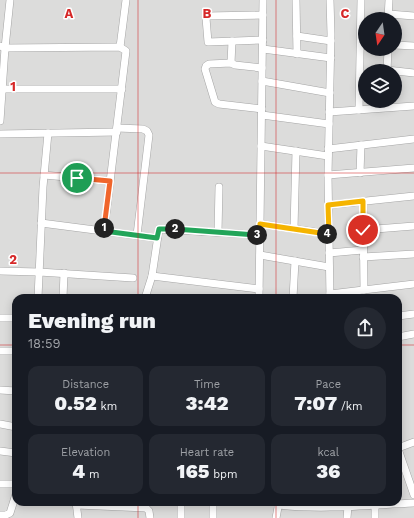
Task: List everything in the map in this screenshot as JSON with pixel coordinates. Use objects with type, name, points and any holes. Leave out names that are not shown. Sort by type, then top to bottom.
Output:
[{"type":"street","points":[[0,121],[2,47],[8,20],[10,0]]},
{"type":"street","points":[[120,47],[126,0]]},
{"type":"street","points":[[259,294],[263,0]]},
{"type":"street","points":[[296,0],[297,54]]},
{"type":"street","points":[[330,0],[331,41],[328,153],[330,294]]},
{"type":"street","points":[[359,110],[361,0]]},
{"type":"street","points":[[388,12],[389,0]]},
{"type":"street","points":[[263,15],[207,17],[208,42],[263,40]]},
{"type":"street","points":[[402,16],[414,16]]},
{"type":"street","points":[[0,24],[8,20]]},
{"type":"street","points":[[297,36],[331,41]]},
{"type":"street","points":[[231,63],[232,41]]},
{"type":"street","points":[[402,45],[414,46]]},
{"type":"street","points":[[2,47],[120,47],[126,51],[104,231]]},
{"type":"street","points":[[262,49],[330,58]]},
{"type":"street","points":[[262,68],[235,65],[231,63],[209,64],[206,66],[205,69],[215,102],[218,104],[329,124]]},
{"type":"street","points":[[402,72],[414,73]]},
{"type":"street","points":[[262,81],[330,93]]},
{"type":"street","points":[[2,89],[122,90]]},
{"type":"street","points":[[402,105],[414,106]]},
{"type":"street","points":[[329,112],[368,108]]},
{"type":"street","points":[[0,134],[143,129],[147,131],[149,135],[139,236]]},
{"type":"street","points":[[38,294],[41,223],[48,133]]},
{"type":"street","points":[[261,146],[296,151],[328,153],[362,146],[414,139]]},
{"type":"street","points":[[360,173],[362,146]]},
{"type":"street","points":[[294,229],[296,151]]},
{"type":"street","points":[[328,176],[414,168]]},
{"type":"street","points":[[44,175],[110,181]]},
{"type":"street","points":[[218,232],[219,187]]},
{"type":"street","points":[[328,205],[414,196]]},
{"type":"street","points":[[363,201],[364,290]]},
{"type":"street","points":[[41,223],[155,238]]},
{"type":"street","points":[[260,224],[329,234]]},
{"type":"street","points":[[363,230],[414,226]]},
{"type":"street","points":[[146,294],[152,276],[155,238],[159,229],[260,235]]},
{"type":"street","points":[[329,253],[414,254]]},
{"type":"street","points":[[260,255],[329,267]]},
{"type":"street","points":[[293,294],[295,261]]},
{"type":"street","points":[[0,271],[64,273],[132,278]]},
{"type":"street","points":[[63,294],[64,273]]},
{"type":"street","points":[[152,276],[259,289]]},
{"type":"street","points":[[341,294],[414,284]]},
{"type":"street","points":[[402,316],[414,314]]},
{"type":"street","points":[[0,318],[12,318]]},
{"type":"street","points":[[402,336],[414,334]]},
{"type":"street","points":[[0,351],[12,350]]},
{"type":"street","points":[[0,390],[12,391]]},
{"type":"street","points":[[0,424],[12,426]]},
{"type":"street","points":[[402,446],[414,442]]},
{"type":"street","points":[[0,451],[12,452]]},
{"type":"street","points":[[402,457],[412,479],[414,495]]},
{"type":"street","points":[[0,484],[12,484]]},
{"type":"street","points":[[402,504],[414,503]]},
{"type":"street","points":[[0,515],[6,516],[10,513],[12,506]]},
{"type":"street","points":[[76,506],[78,518]]},
{"type":"street","points":[[111,506],[146,508],[149,511],[150,518]]},
{"type":"street","points":[[181,506],[181,518]]},
{"type":"street","points":[[213,506],[213,518]]},
{"type":"street","points":[[276,518],[279,506]]},
{"type":"street","points":[[292,506],[310,506]]},
{"type":"street","points":[[347,518],[348,506]]},
{"type":"street","points":[[375,506],[376,518]]},
{"type":"shaded area","points":[[0,0],[414,0],[414,518],[0,518]]},
{"type":"route","points":[[77,178],[110,181],[104,231],[157,238],[159,229],[260,235],[260,224],[329,234],[328,205],[363,201],[363,230]]}]
